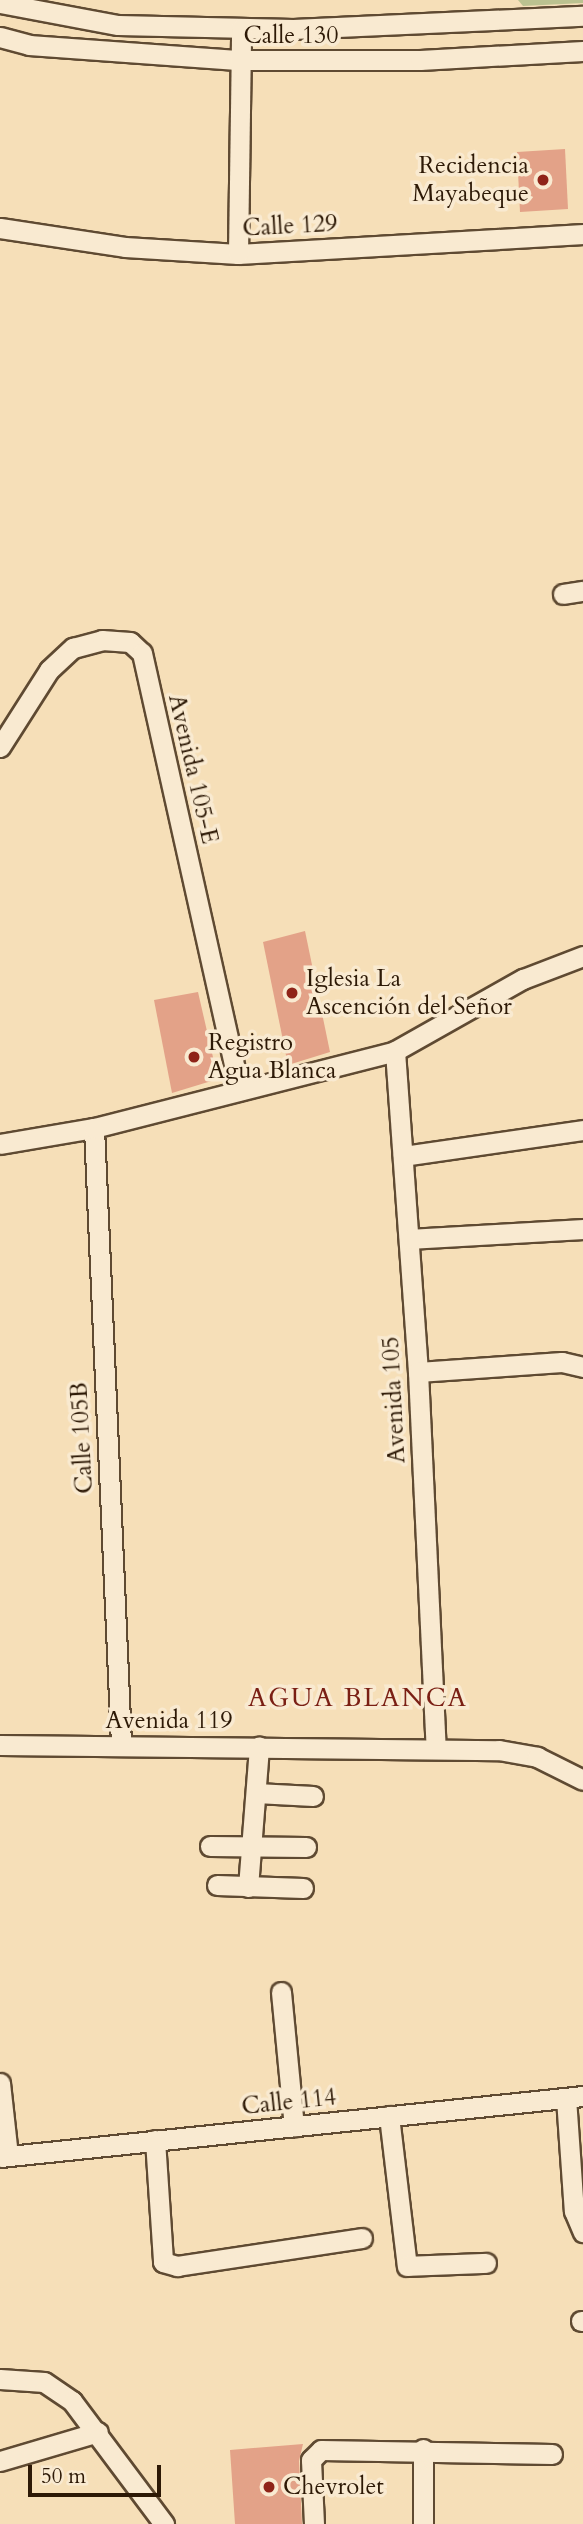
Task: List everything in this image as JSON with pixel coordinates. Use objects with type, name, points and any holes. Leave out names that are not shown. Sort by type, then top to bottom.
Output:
[{"type":"street","points":[[489,0],[490,20]]},
{"type":"street","name":"Calle 130","points":[[0,3],[117,25],[241,28],[583,16]]},
{"type":"street","points":[[238,254],[241,28]]},
{"type":"street","name":"Calle 130","points":[[0,37],[29,45],[240,60],[421,60],[583,51]]},
{"type":"street","name":"Calle 129","points":[[0,228],[125,247],[238,254],[583,234]]},
{"type":"street","points":[[563,594],[583,591]]},
{"type":"street","name":"Avenida 105-E","points":[[0,747],[49,670],[73,648],[102,640],[130,642],[142,653],[240,1090]]},
{"type":"street","points":[[0,1144],[94,1129],[395,1051],[523,978],[583,956]]},
{"type":"street","name":"Avenida 105","points":[[395,1051],[418,1372],[436,1747]]},
{"type":"street","name":"Calle 105B","points":[[94,1129],[121,1745]]},
{"type":"street","points":[[402,1156],[583,1130]]},
{"type":"street","points":[[409,1239],[583,1230]]},
{"type":"street","points":[[418,1372],[562,1362],[583,1367]]},
{"type":"street","name":"Avenida 119","points":[[0,1745],[436,1747],[537,1756],[583,1780]]},
{"type":"street","points":[[248,1887],[259,1746]]},
{"type":"street","points":[[256,1793],[313,1796]]},
{"type":"street","points":[[211,1846],[251,1844],[306,1847]]},
{"type":"street","points":[[216,1885],[303,1888]]},
{"type":"street","points":[[281,1992],[294,2126]]},
{"type":"street","points":[[0,2083],[4,2156]]},
{"type":"street","points":[[574,2097],[574,2211],[583,2232]]},
{"type":"street","name":"Calle 114","points":[[4,2156],[574,2097]]},
{"type":"street","points":[[390,2116],[407,2266],[486,2263]]},
{"type":"street","points":[[155,2140],[163,2262],[177,2266],[362,2238]]},
{"type":"street","points":[[0,2379],[44,2382],[60,2390],[98,2432],[164,2524]]},
{"type":"street","points":[[0,2475],[98,2432]]},
{"type":"street","points":[[0,2461],[61,2446]]},
{"type":"street","points":[[423,2449],[423,2524]]},
{"type":"street","points":[[314,2524],[311,2460],[321,2450],[423,2449],[552,2454]]},
{"type":"green space","points":[[518,0],[583,0],[583,3],[523,6]]},
{"type":"building","name":"Recidencia Mayabeque","points":[[565,149],[568,209],[520,212],[517,152]]},
{"type":"building","points":[[305,931],[330,1052],[288,1065],[263,942]]},
{"type":"building","points":[[198,992],[218,1079],[172,1093],[154,1000]]},
{"type":"building","name":"Chevrolet","points":[[303,2444],[299,2461],[302,2524],[235,2524],[230,2450]]},
{"type":"place","name":"Recidencia Mayabeque","points":[[543,180]]},
{"type":"place","name":"Iglesia La Ascención del Señor","points":[[292,993]]},
{"type":"place","name":"Registro Agua Blanca","points":[[194,1057]]},
{"type":"place","name":"Chevrolet","points":[[269,2487]]},
{"type":"district","name":"AGUA BLANCA","points":[[358,1698]]}]
